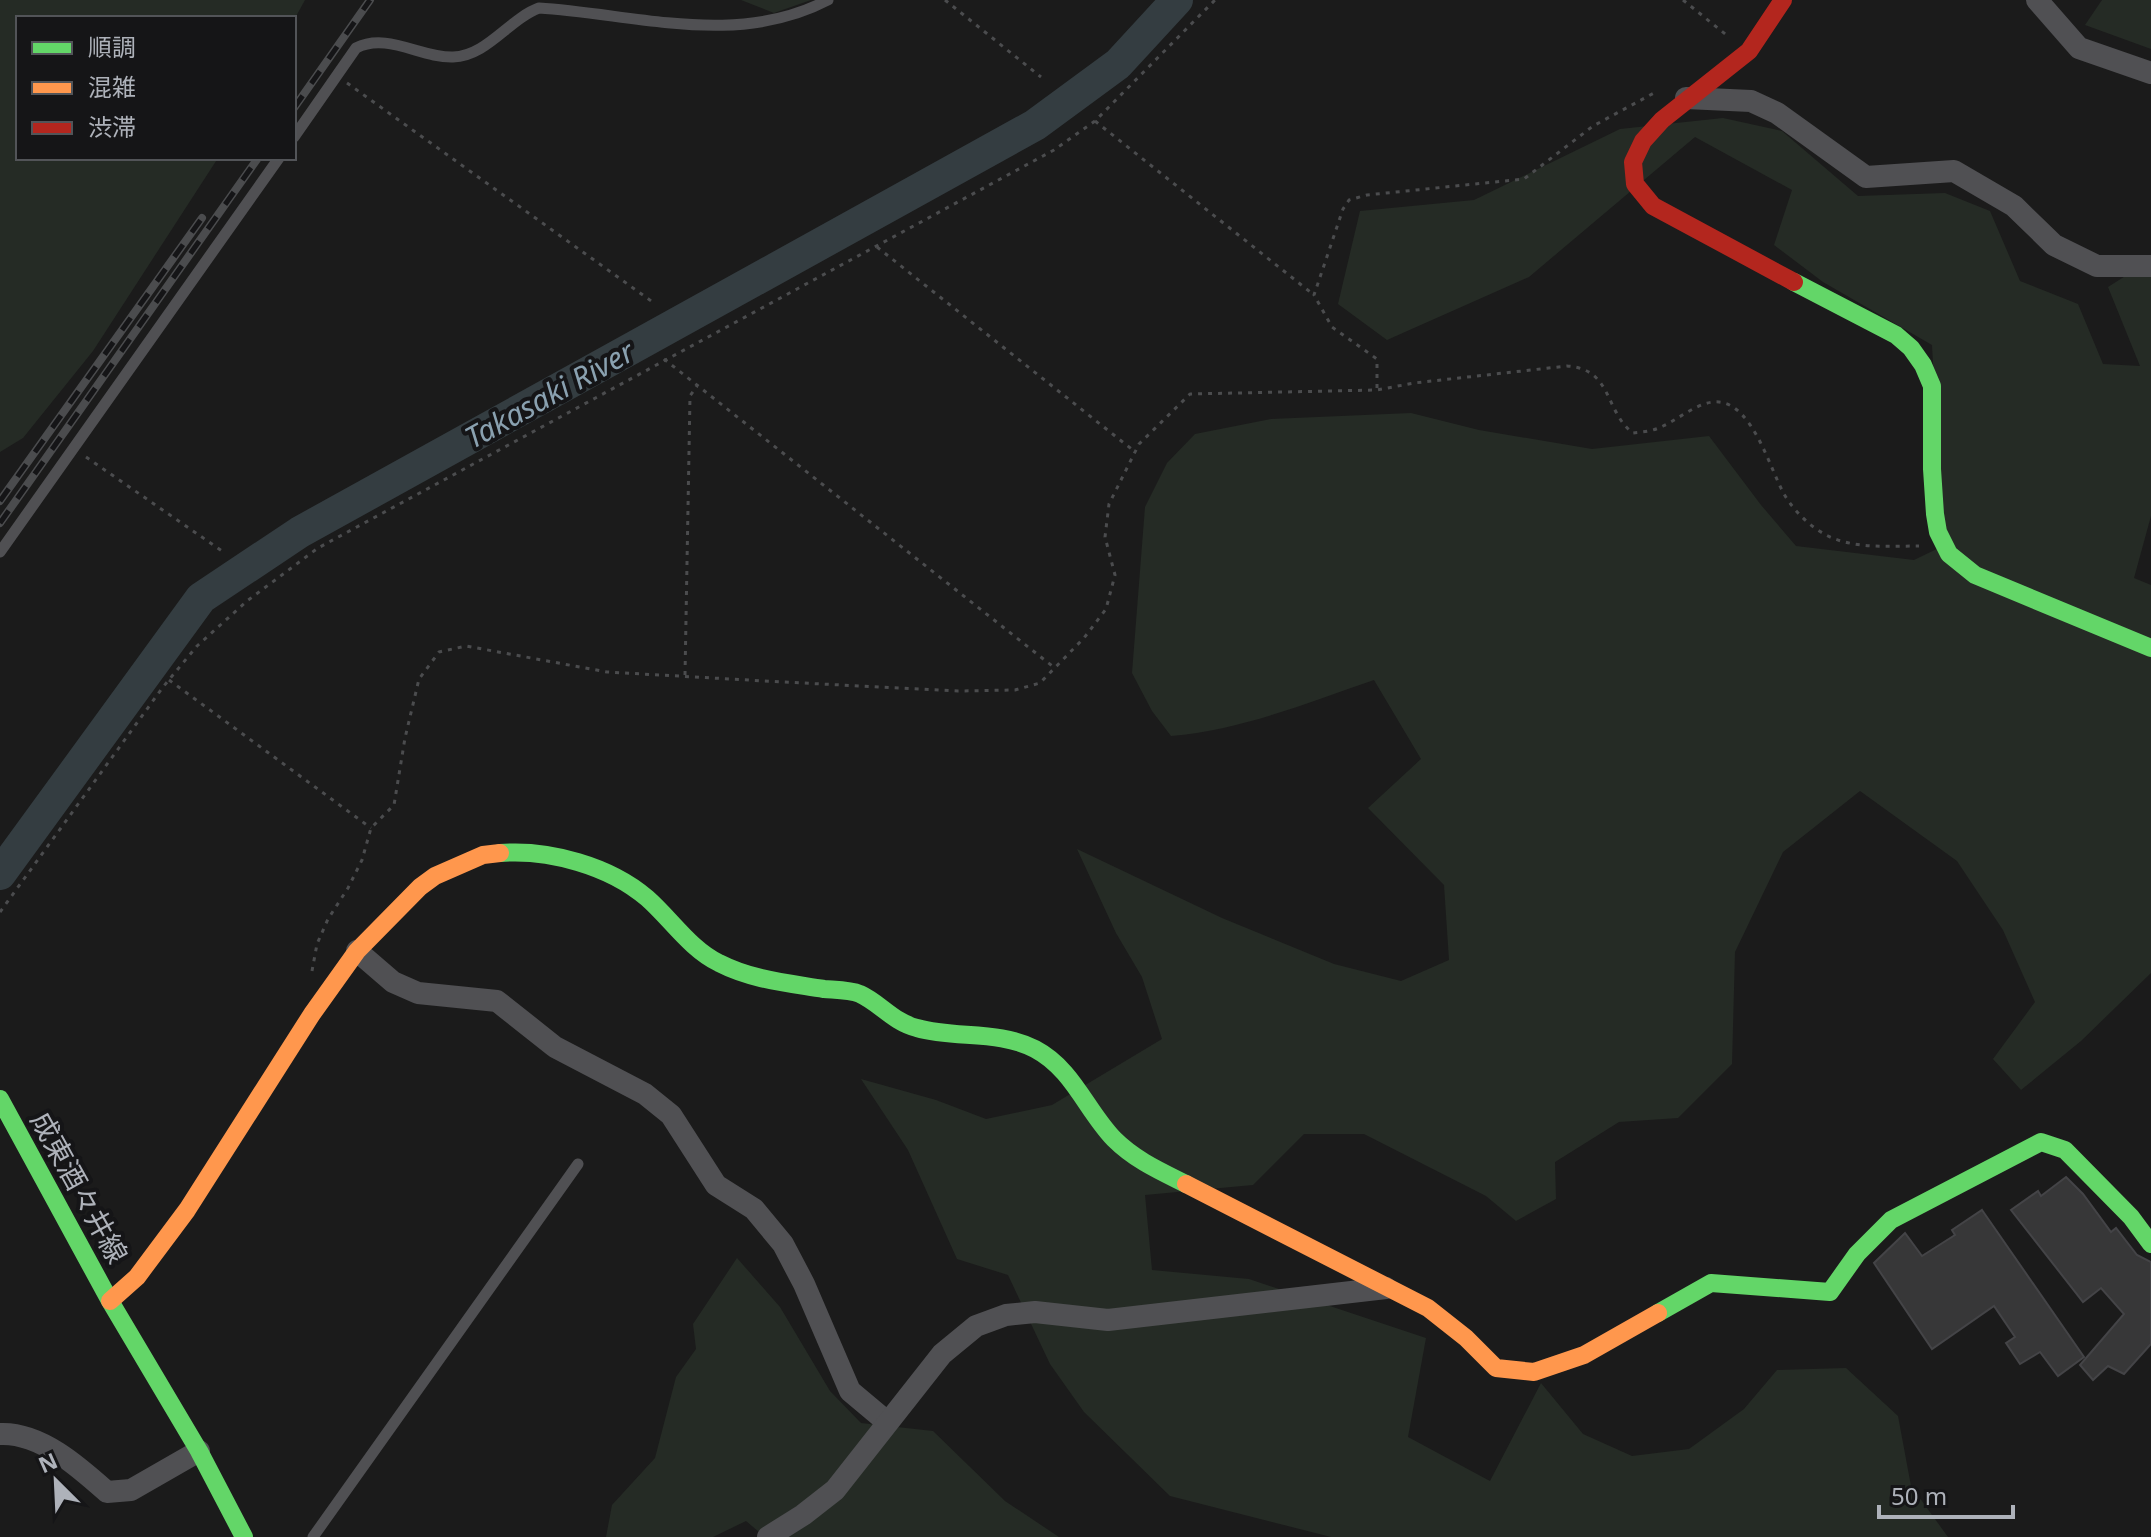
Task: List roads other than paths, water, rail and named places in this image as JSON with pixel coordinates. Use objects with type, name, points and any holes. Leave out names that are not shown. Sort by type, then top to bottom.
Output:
[{"type":"street","points":[[1783,0],[1748,52],[1686,98],[1636,150],[1632,165],[1633,180],[1640,195],[1667,213],[1898,334],[1926,368],[1932,386],[1934,502],[1936,526],[1944,546],[1959,564],[1975,575],[2151,648]]},
{"type":"street","points":[[2037,0],[2079,48],[2151,73]]},
{"type":"street","points":[[1686,98],[1751,101],[1777,113],[1866,177],[1954,171],[2014,206],[2054,245],[2097,266],[2151,266]]},
{"type":"street","points":[[110,1301],[137,1277],[187,1210],[312,1014],[357,951],[420,887],[435,876],[483,855],[524,851],[558,857],[612,875],[646,897],[701,952],[718,963],[755,978],[860,994],[894,1019],[918,1029],[988,1036],[1034,1048],[1062,1068],[1113,1138],[1138,1160],[1428,1308],[1466,1338],[1496,1368],[1534,1372],[1584,1355],[1711,1283],[1830,1292],[1857,1254],[1891,1220],[2041,1142],[2065,1150],[2149,1238]]},
{"type":"street","points":[[357,951],[393,982],[418,993],[497,1001],[555,1047],[645,1094],[671,1115],[716,1185],[754,1209],[783,1244],[804,1284],[850,1391],[887,1422]]},
{"type":"street","name":"成東酒々井線","points":[[0,1099],[110,1301],[199,1451],[244,1537]]},
{"type":"street","points":[[768,1537],[835,1490],[942,1354],[976,1326],[1006,1315],[1035,1312],[1108,1320],[1386,1288]]},
{"type":"street","points":[[0,1434],[10,1433],[52,1449],[79,1467],[107,1492],[131,1490],[199,1451]]},
{"type":"lane","points":[[296,134],[356,48],[366,43],[382,43],[454,57],[471,53],[525,13],[539,8],[682,25],[732,26],[787,16],[828,0]]},
{"type":"lane","points":[[0,552],[278,160]]},
{"type":"lane","points":[[313,1537],[578,1164]]},
{"type":"waterway","name":"Takasaki River","points":[[0,874],[201,598],[300,532],[1035,125],[1118,64],[1177,0]]},
{"type":"railway","points":[[296,105],[370,0]]},
{"type":"railway","points":[[0,523],[257,160]]},
{"type":"railway","points":[[0,501],[202,218]]}]
